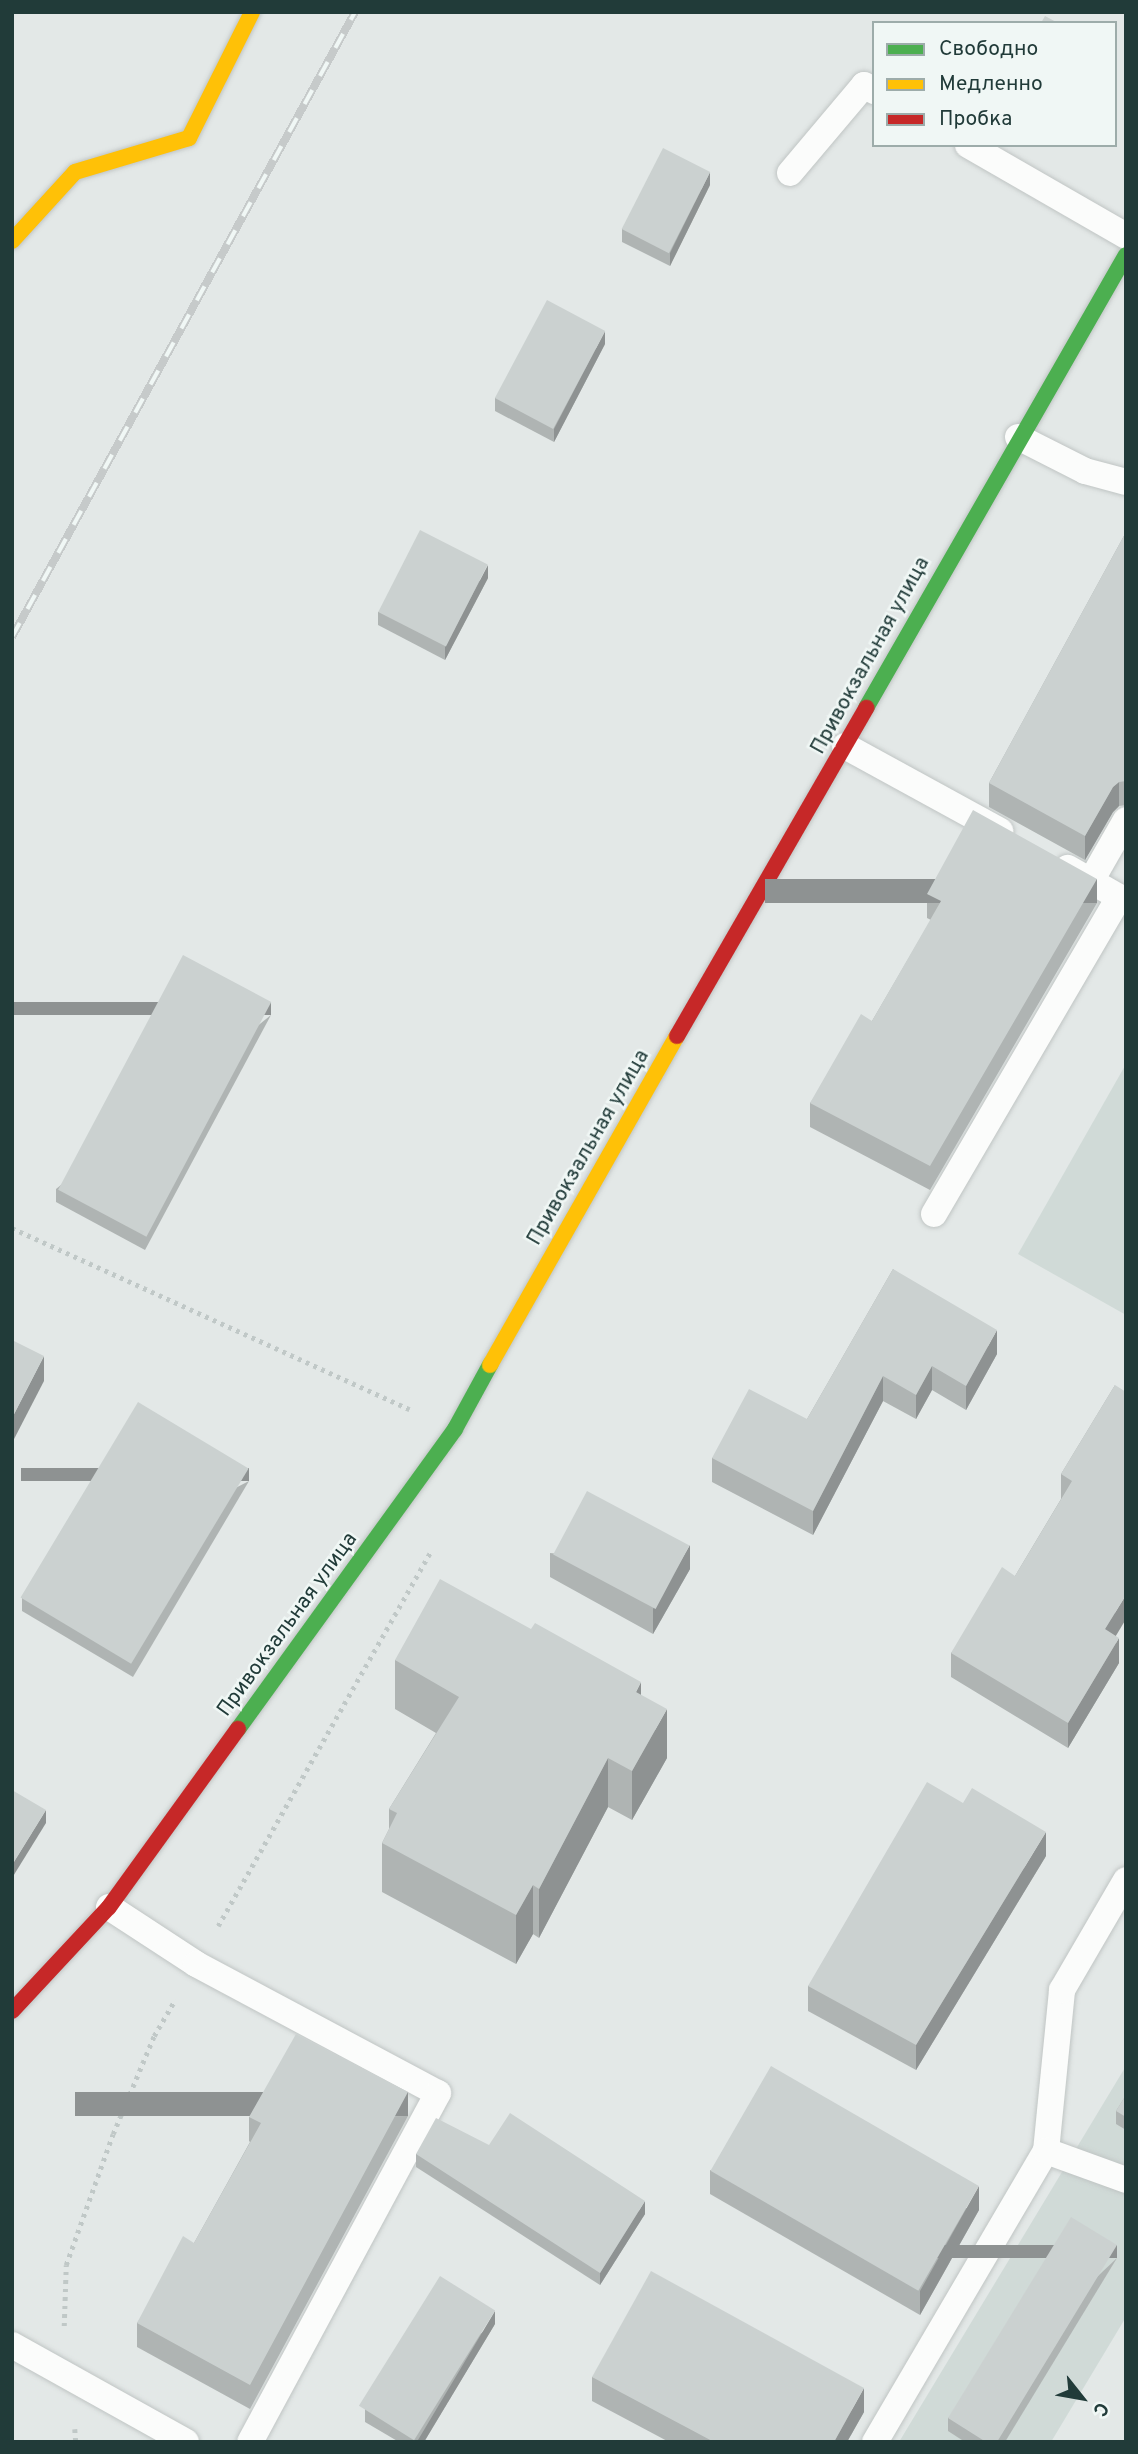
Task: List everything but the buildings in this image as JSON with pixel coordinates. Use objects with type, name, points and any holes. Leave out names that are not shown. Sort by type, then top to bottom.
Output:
[{"type":"street","points":[[12,241],[75,172],[189,138],[252,12]]},
{"type":"street","name":"Привокзальная улица","points":[[12,2011],[109,1907],[455,1429],[531,1290],[845,746],[1018,438],[1126,255]]},
{"type":"lane","points":[[790,173],[864,85],[872,90]]},
{"type":"lane","points":[[971,147],[1126,236]]},
{"type":"lane","points":[[1018,438],[1086,471],[1126,482]]},
{"type":"lane","points":[[845,746],[1021,842]]},
{"type":"lane","points":[[1091,881],[1126,820]]},
{"type":"lane","points":[[934,1214],[1119,897],[1044,855]]},
{"type":"lane","points":[[874,2442],[1046,2151],[1062,1990],[1126,1880]]},
{"type":"lane","points":[[109,1907],[196,1964],[438,2093],[250,2442]]},
{"type":"lane","points":[[1046,2151],[1126,2180]]},
{"type":"lane","points":[[12,2345],[186,2442]]},
{"type":"path","points":[[12,1228],[455,1429]]},
{"type":"shaded area","points":[[1126,1064],[1126,1315],[1018,1254]]},
{"type":"shaded area","points":[[1126,2066],[1126,2317],[1051,2442],[899,2442]]},
{"type":"railway","points":[[12,637],[355,12]]},
{"type":"traffic: fast","points":[[866,708],[1126,255]]},
{"type":"traffic: fast","points":[[238,1729],[455,1429],[490,1365]]},
{"type":"traffic: slow","points":[[12,241],[75,172],[189,138],[252,12]]},
{"type":"traffic: slow","points":[[490,1365],[677,1036]]},
{"type":"traffic: jam","points":[[677,1036],[866,708]]},
{"type":"traffic: jam","points":[[12,2011],[109,1907],[238,1729]]}]
